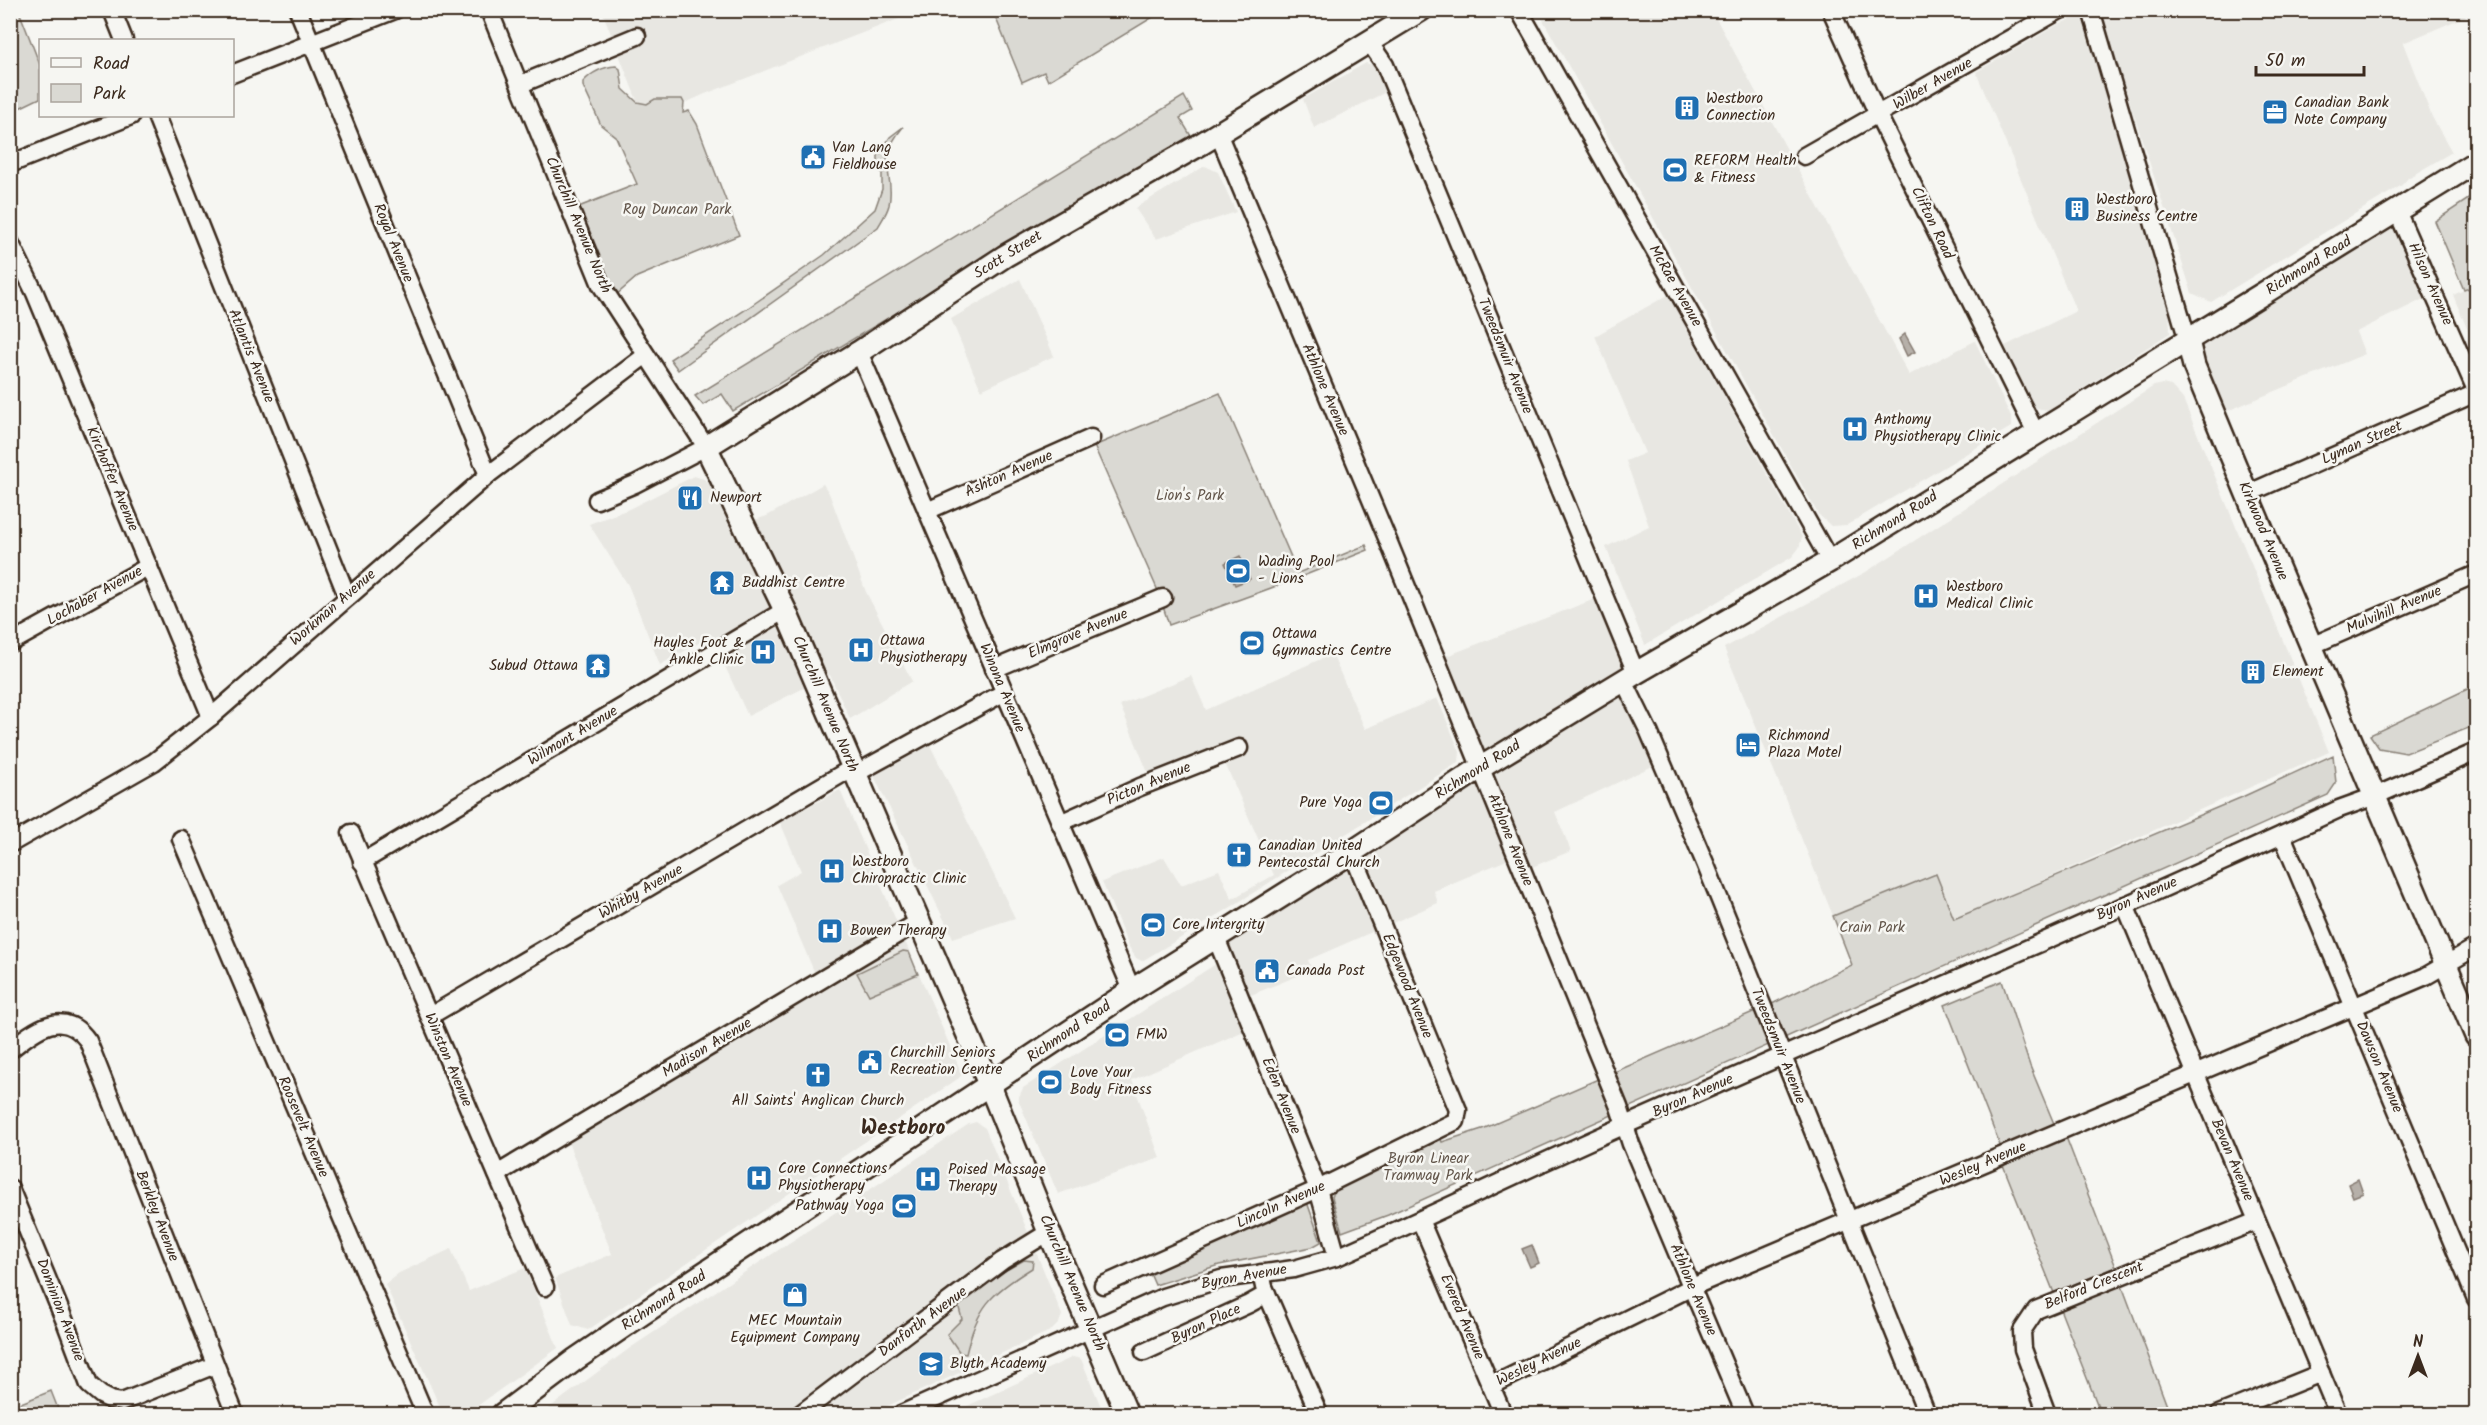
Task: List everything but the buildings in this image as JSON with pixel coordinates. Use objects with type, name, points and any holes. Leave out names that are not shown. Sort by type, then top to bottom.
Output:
[{"type":"main road","name":"Scott Street","points":[[706,447],[859,352],[1005,256],[1218,133],[1420,10]]},
{"type":"main road","name":"Richmond Road","points":[[503,1414],[576,1359],[642,1314],[1132,990],[1352,852],[1480,768],[1630,677],[1830,561],[2476,162]]},
{"type":"main road","name":"Kirkwood Avenue","points":[[2188,341],[2194,366],[2247,494],[2476,1036]]},
{"type":"main road","name":"Churchill Avenue North","points":[[706,447],[785,610],[990,1086],[1049,1232],[1127,1414]]},
{"type":"street","points":[[112,10],[124,39]]},
{"type":"street","name":"Royal Avenue","points":[[298,10],[488,475]]},
{"type":"street","points":[[234,73],[395,10]]},
{"type":"street","name":"Churchill Avenue North","points":[[489,10],[521,84],[596,275],[706,447]]},
{"type":"street","name":"McRae Avenue","points":[[1519,10],[1830,561]]},
{"type":"street","name":"Clifton Road","points":[[1831,10],[1878,115],[2036,433]]},
{"type":"street","name":"Wilber Avenue","points":[[1804,156],[2060,10]]},
{"type":"street","name":"Kirkwood Avenue","points":[[2091,10],[2188,341]]},
{"type":"street","points":[[521,84],[637,36]]},
{"type":"street","name":"Tweedsmuir Avenue","points":[[1369,42],[1385,65],[1630,677],[1649,732],[1927,1414]]},
{"type":"street","points":[[10,164],[128,117]]},
{"type":"street","name":"Atlantis Avenue","points":[[156,117],[346,596]]},
{"type":"street","name":"Athlone Avenue","points":[[1218,133],[1388,541],[1745,1414]]},
{"type":"street","name":"Hilson Avenue","points":[[2397,210],[2476,391]]},
{"type":"street","name":"Kirchoffer Avenue","points":[[10,242],[35,292],[211,717]]},
{"type":"street","name":"Winona Avenue","points":[[859,352],[1132,990]]},
{"type":"street","name":"Workman Avenue","points":[[10,844],[154,762],[211,717],[346,596],[488,475],[646,355]]},
{"type":"street","name":"Lyman Street","points":[[2247,494],[2476,391]]},
{"type":"street","name":"Ashton Avenue","points":[[927,511],[1091,438]]},
{"type":"street","name":"Scott Street","points":[[597,500],[635,484],[706,447]]},
{"type":"street","name":"Lochaber Avenue","points":[[10,644],[149,566]]},
{"type":"street","name":"Mulvihill Avenue","points":[[2311,646],[2476,574]]},
{"type":"street","name":"Elmgrove Avenue","points":[[994,669],[1163,598]]},
{"type":"street","name":"Wilmont Avenue","points":[[362,862],[785,610]]},
{"type":"street","name":"Whitby Avenue","points":[[430,1016],[854,771],[1003,693]]},
{"type":"street","name":"Picton Avenue","points":[[1060,823],[1140,787],[1239,748]]},
{"type":"street","name":"Byron Avenue","points":[[901,1414],[1162,1297],[1200,1284],[1294,1269],[1337,1257],[1625,1125],[2339,809],[2375,796],[2476,752]]},
{"type":"street","name":"Winston Avenue","points":[[351,834],[545,1287]]},
{"type":"street","name":"Dawson Avenue","points":[[2282,835],[2476,1299]]},
{"type":"street","name":"Roosevelt Avenue","points":[[181,839],[425,1414]]},
{"type":"street","name":"Edgewood Avenue","points":[[1352,852],[1458,1110],[1456,1121]]},
{"type":"street","name":"Bevan Avenue","points":[[2125,905],[2338,1414]]},
{"type":"street","name":"Madison Avenue","points":[[496,1174],[918,922]]},
{"type":"street","name":"Eden Avenue","points":[[1216,938],[1318,1189],[1337,1257]]},
{"type":"street","name":"Wesley Avenue","points":[[1491,1386],[1692,1287],[2426,976],[2476,947]]},
{"type":"street","name":"Berkley Avenue","points":[[10,1050],[42,1028],[60,1023],[71,1024],[80,1029],[96,1058],[235,1414]]},
{"type":"street","name":"Lincoln Avenue","points":[[1103,1285],[1318,1189],[1456,1121]]},
{"type":"street","name":"Dominion Avenue","points":[[10,1188],[89,1385],[101,1395],[122,1402],[215,1365]]},
{"type":"street","name":"Evered Avenue","points":[[1420,1220],[1503,1414]]},
{"type":"street","name":"Belford Crescent","points":[[2048,1414],[2023,1349],[2022,1331],[2036,1310],[2257,1221]]},
{"type":"street","name":"Danforth Avenue","points":[[800,1414],[1002,1261],[1049,1232]]},
{"type":"street","points":[[1261,1273],[1319,1414]]},
{"type":"street","name":"Byron Place","points":[[1144,1352],[1268,1294]]},
{"type":"street","points":[[2219,1414],[2321,1373]]},
{"type":"shaded area","points":[[2440,10],[2442,13],[2447,11],[2476,12],[2403,43],[2432,117],[2452,152],[2211,302],[2192,293],[2100,11]]},
{"type":"shaded area","points":[[602,11],[919,11],[705,94],[645,121]]},
{"type":"shaded area","points":[[1538,11],[1712,11],[1909,375],[1975,341],[2011,417],[2011,427],[1847,525],[1831,526],[1818,514]]},
{"type":"shaded area","points":[[2081,15],[2169,305],[2170,333],[2048,411],[2034,407],[2005,346],[2076,311],[1976,72],[2059,24]]},
{"type":"shaded area","points":[[1366,63],[1375,66],[1386,92],[1314,128],[1303,99]]},
{"type":"shaded area","points":[[1205,166],[1218,172],[1236,212],[1156,239],[1135,208]]},
{"type":"shaded area","points":[[2476,194],[2476,350],[2453,295],[2464,290],[2435,221]]},
{"type":"shaded area","points":[[2397,211],[2434,294],[2356,332],[2365,354],[2215,416],[2188,341]]},
{"type":"shaded area","points":[[1020,279],[1054,356],[981,390],[951,319]]},
{"type":"shaded area","points":[[1668,295],[1802,537],[1799,548],[1792,557],[1645,645],[1606,547],[1649,526],[1626,461],[1645,453],[1595,336]]},
{"type":"shaded area","points":[[1905,334],[1915,352],[1907,356],[1899,339]]},
{"type":"shaded area","points":[[2162,384],[2171,386],[2183,399],[2329,752],[1853,965],[1724,648],[1866,572],[2154,386]]},
{"type":"shaded area","points":[[694,476],[704,479],[711,486],[730,528],[767,516],[823,484],[829,493],[866,592],[912,681],[850,719],[830,675],[748,716],[711,636],[660,665],[628,585],[589,524],[629,509]]},
{"type":"shaded area","name":"Wading Pool - Lions","points":[[1240,556],[1250,579],[1235,585],[1225,563]]},
{"type":"shaded area","points":[[1603,596],[1636,673],[1624,680],[1661,762],[1555,812],[1571,851],[1522,871],[1516,856],[1434,891],[1438,903],[1308,960],[1312,970],[1241,999],[1253,1027],[1132,1080],[1160,1158],[1058,1194],[1018,1099],[1023,1088],[1222,960],[1216,938],[1480,768],[1436,660]]},
{"type":"shaded area","points":[[1332,654],[1365,729],[1437,698],[1460,752],[1459,762],[1209,921],[1142,961],[1136,958],[1129,947],[1102,882],[1164,857],[1181,885],[1219,870],[1232,899],[1274,875],[1224,761],[1154,787],[1120,705],[1191,676],[1206,710]]},
{"type":"shaded area","points":[[930,745],[1015,918],[953,938],[874,776]]},
{"type":"shaded area","points":[[840,790],[962,1074],[588,1330],[572,1325],[555,1278],[612,1254],[568,1142],[822,990],[777,885],[801,871],[780,822]]},
{"type":"shaded area","points":[[976,1122],[985,1128],[1062,1315],[1059,1323],[1052,1330],[870,1414],[541,1414],[630,1348],[969,1124]]},
{"type":"shaded area","points":[[2358,1179],[2363,1193],[2353,1197],[2348,1184]]},
{"type":"shaded area","points":[[1532,1245],[1539,1263],[1530,1267],[1522,1249]]},
{"type":"shaded area","points":[[451,1249],[469,1291],[525,1268],[558,1348],[466,1414],[443,1414],[385,1284],[399,1273]]},
{"type":"shaded area","points":[[1073,1357],[1081,1359],[1104,1414],[950,1414]]},
{"type":"green space","points":[[10,11],[19,11],[39,62],[39,98],[11,112]]},
{"type":"green space","points":[[993,11],[1163,11],[1048,81],[1044,72],[1022,82]]},
{"type":"green space","name":"Roy Duncan Park","points":[[616,66],[620,69],[623,89],[637,102],[647,104],[655,99],[682,99],[683,113],[689,111],[697,124],[739,235],[637,277],[615,296],[576,208],[637,184],[616,137],[601,125],[583,86],[583,82],[594,73]]},
{"type":"green space","points":[[1184,96],[1192,111],[1180,118],[1191,136],[733,411],[722,394],[703,405],[695,396]]},
{"type":"green space","points":[[903,127],[889,150],[887,167],[890,183],[889,205],[878,227],[678,370],[670,359],[824,255],[875,209],[882,189],[882,173],[878,168],[878,156],[890,137]]},
{"type":"green space","points":[[2476,194],[2476,285],[2464,290],[2435,221]]},
{"type":"green space","name":"Lion's Park","points":[[1220,393],[1298,573],[1366,545],[1368,550],[1169,625],[1158,591],[1094,446]]},
{"type":"green space","points":[[2476,685],[2476,725],[2406,753],[2379,748],[2370,735]]},
{"type":"green space","name":"Byron Linear Tramway Park","points":[[2333,755],[2336,783],[2328,795],[1388,1215],[1342,1232],[1332,1197],[1335,1190],[1438,1131],[1442,1142],[1485,1128],[1774,1003],[1852,965],[1833,916],[1936,874],[1954,919],[2240,798]]},
{"type":"green space","points":[[903,951],[909,952],[918,974],[869,995],[857,973]]},
{"type":"green space","points":[[2002,981],[2030,1066],[2055,1126],[2001,1148],[1945,1005]]},
{"type":"green space","points":[[2066,1137],[2116,1267],[2054,1293],[2003,1165]]},
{"type":"green space","points":[[1307,1202],[1321,1242],[1312,1247],[1219,1265],[1155,1285],[1148,1269]]},
{"type":"green space","points":[[1024,1260],[1033,1261],[1032,1268],[987,1303],[975,1324],[966,1354],[960,1353],[947,1334],[962,1319],[960,1303],[1001,1273]]},
{"type":"green space","points":[[2121,1283],[2170,1414],[2101,1414],[2060,1309]]},
{"type":"green space","points":[[51,1391],[60,1414],[13,1414],[11,1407]]},
{"type":"place","name":"Westboro Connection","points":[[1687,108]]},
{"type":"place","name":"Canadian Bank Note Company","points":[[2275,112]]},
{"type":"place","name":"Van Lang Fieldhouse","points":[[813,157]]},
{"type":"place","name":"REFORM Health & Fitness","points":[[1675,170]]},
{"type":"place","name":"Westboro Business Centre","points":[[2077,209]]},
{"type":"place","name":"Anthomy Physiotherapy Clinic","points":[[1855,429]]},
{"type":"place","name":"Newport","points":[[690,498]]},
{"type":"place","name":"Wading Pool - Lions","points":[[1238,571]]},
{"type":"place","name":"Buddhist Centre","points":[[722,583]]},
{"type":"place","name":"Westboro Medical Clinic","points":[[1926,596]]},
{"type":"place","name":"Ottawa Gymnastics Centre","points":[[1252,643]]},
{"type":"place","name":"Ottawa Physiotherapy","points":[[861,650]]},
{"type":"place","name":"Hayles Foot & Ankle Clinic","points":[[763,652]]},
{"type":"place","name":"Subud Ottawa","points":[[598,666]]},
{"type":"place","name":"Element","points":[[2253,672]]},
{"type":"place","name":"Richmond Plaza Motel","points":[[1748,745]]},
{"type":"place","name":"Pure Yoga","points":[[1381,803]]},
{"type":"place","name":"Canadian United Pentecostal Church","points":[[1239,855]]},
{"type":"place","name":"Westboro Chiropractic Clinic","points":[[832,871]]},
{"type":"place","name":"Core Intergrity","points":[[1153,925]]},
{"type":"place","name":"Bowen Therapy","points":[[830,931]]},
{"type":"place","name":"Canada Post","points":[[1267,971]]},
{"type":"place","name":"FMW","points":[[1117,1035]]},
{"type":"place","name":"Churchill Seniors Recreation Centre","points":[[870,1062]]},
{"type":"place","name":"All Saints' Anglican Church","points":[[818,1075]]},
{"type":"place","name":"Love Your Body Fitness","points":[[1050,1082]]},
{"type":"place","name":"Core Connections Physiotherapy","points":[[759,1178]]},
{"type":"place","name":"Poised Massage Therapy","points":[[928,1179]]},
{"type":"place","name":"Pathway Yoga","points":[[904,1206]]},
{"type":"place","name":"MEC Mountain Equipment Company","points":[[795,1295]]},
{"type":"place","name":"Blyth Academy","points":[[931,1364]]},
{"type":"district","name":"Westboro","points":[[903,1128]]},
{"type":"park label","name":"Crain Park","points":[[1872,928]]}]
